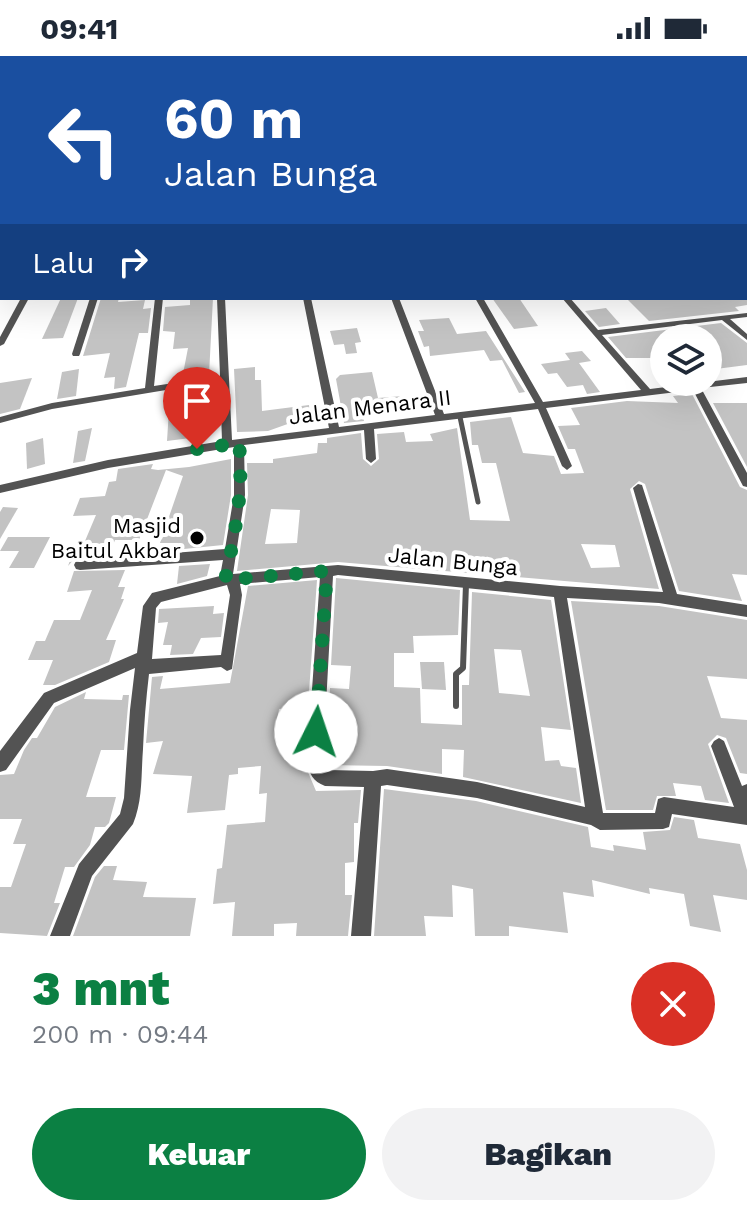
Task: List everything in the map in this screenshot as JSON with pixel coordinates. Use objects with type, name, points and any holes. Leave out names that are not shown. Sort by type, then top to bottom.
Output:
[{"type":"street","points":[[0,344],[24,300]]},
{"type":"street","points":[[76,354],[93,300]]},
{"type":"street","points":[[149,390],[159,300]]},
{"type":"street","points":[[0,764],[49,698],[145,661],[223,662],[236,595],[229,580],[242,472],[233,444],[223,378],[221,300]]},
{"type":"street","points":[[307,300],[335,431]]},
{"type":"street","points":[[396,300],[441,419]]},
{"type":"street","points":[[480,300],[541,406],[567,466]]},
{"type":"street","points":[[568,300],[648,393]]},
{"type":"street","points":[[597,333],[747,315]]},
{"type":"street","points":[[724,318],[747,338]]},
{"type":"street","points":[[0,420],[52,406],[223,378]]},
{"type":"street","name":"Jalan Menara II","points":[[722,383],[747,380]]},
{"type":"street","name":"Jalan Menara II","points":[[0,489],[108,464],[233,444],[648,393]]},
{"type":"street","points":[[701,396],[747,483]]},
{"type":"street","points":[[369,427],[371,459]]},
{"type":"street","points":[[638,488],[672,599]]},
{"type":"street","points":[[80,565],[231,554]]},
{"type":"street","points":[[327,571],[315,760],[317,771],[325,778],[387,777],[477,790],[595,818],[600,822],[663,821],[664,805],[747,818]]},
{"type":"street","name":"Jalan Bunga","points":[[145,661],[150,606],[157,597],[229,580],[327,571],[672,599],[747,611]]},
{"type":"street","points":[[560,592],[595,818]]},
{"type":"street","points":[[60,936],[85,870],[127,818],[132,798],[137,710],[145,661]]},
{"type":"street","points":[[719,746],[747,818]]},
{"type":"street","points":[[361,936],[373,779]]},
{"type":"street","points":[[747,792],[747,818]]},
{"type":"lane","points":[[460,417],[478,502]]},
{"type":"lane","points":[[456,706],[456,674],[463,668],[466,583]]},
{"type":"building","points":[[60,300],[77,300],[63,338],[42,339]]},
{"type":"building","points":[[100,300],[145,300],[143,309],[151,308],[148,333],[139,333],[126,387],[114,389],[115,377],[104,378],[110,353],[83,356]]},
{"type":"building","points":[[190,300],[213,300],[209,375],[182,379],[188,348],[173,349],[175,332],[163,331],[165,307],[190,305]]},
{"type":"building","points":[[493,300],[520,300],[538,326],[514,329]]},
{"type":"building","points":[[628,300],[747,300],[747,305],[735,307],[739,311],[649,321]]},
{"type":"building","points":[[606,308],[620,324],[599,327],[585,311]]},
{"type":"building","points":[[449,318],[457,334],[486,331],[525,392],[519,393],[502,360],[490,361],[484,350],[430,356],[429,346],[424,347],[418,331],[424,331],[419,320]]},
{"type":"building","points":[[721,323],[747,343],[747,365],[722,368],[722,324],[713,324]]},
{"type":"building","points":[[357,328],[361,342],[355,343],[357,353],[346,354],[344,344],[334,345],[330,331]]},
{"type":"building","points":[[650,332],[650,358],[626,358],[608,337]]},
{"type":"building","points":[[582,351],[591,361],[579,363],[600,392],[587,394],[583,385],[567,387],[557,373],[548,374],[541,364],[570,360],[565,353]]},
{"type":"building","points":[[255,367],[255,380],[261,380],[262,411],[309,405],[310,416],[268,431],[237,432],[234,369]]},
{"type":"building","points":[[79,369],[76,396],[57,399],[62,372]]},
{"type":"building","points":[[372,372],[378,398],[403,396],[406,407],[362,413],[364,421],[344,423],[336,379],[340,375]]},
{"type":"building","points":[[32,378],[20,409],[0,414],[0,383]]},
{"type":"building","points":[[217,385],[214,420],[199,422],[198,437],[167,441],[170,394]]},
{"type":"building","points":[[673,396],[693,396],[740,487],[747,490],[747,575],[732,574],[742,601],[679,591],[645,484],[639,481],[630,489],[659,589],[338,562],[237,571],[248,495],[247,463],[273,463],[273,459],[317,453],[318,443],[327,443],[327,438],[361,433],[363,459],[371,466],[379,459],[377,434],[404,432],[406,442],[433,441],[430,434],[457,428],[470,520],[510,521],[496,463],[482,463],[478,445],[472,445],[470,422],[511,417],[523,453],[554,456],[561,474],[584,473],[575,449],[568,449],[558,426],[580,425],[571,408],[627,401],[678,403]],"holes":[[[271,509],[300,510],[297,543],[265,544]],[[581,544],[615,545],[620,567],[591,568]]]},
{"type":"building","points":[[713,403],[747,403],[747,467]]},
{"type":"building","points":[[92,428],[85,461],[73,463],[78,431]]},
{"type":"building","points":[[43,438],[45,464],[27,469],[26,443]]},
{"type":"building","points":[[231,459],[231,495],[223,545],[174,550],[176,543],[160,543],[183,476],[166,470],[139,540],[115,540],[109,555],[75,558],[68,566],[77,541],[85,541],[96,515],[73,516],[80,498],[105,496],[109,482],[116,481],[118,469],[153,464],[151,469],[158,470]]},
{"type":"building","points":[[3,507],[18,508],[0,539],[0,512]]},
{"type":"building","points":[[8,537],[50,537],[34,568],[9,568],[19,551],[0,551]]},
{"type":"building","points":[[210,564],[207,576],[177,584],[179,566]]},
{"type":"building","points":[[125,570],[118,587],[125,587],[121,599],[124,599],[106,640],[116,640],[109,662],[55,685],[43,685],[53,660],[28,660],[36,641],[45,641],[54,620],[80,620],[92,590],[67,592],[74,571]]},
{"type":"building","points":[[336,578],[460,590],[458,635],[413,636],[414,653],[394,653],[394,687],[420,688],[421,723],[462,725],[462,685],[469,685],[472,592],[551,600],[571,730],[541,727],[545,761],[559,760],[561,766],[576,768],[581,803],[463,777],[464,750],[442,749],[442,774],[387,766],[327,765],[328,729],[334,729],[337,708],[329,707],[330,688],[349,689],[351,666],[331,665]],"holes":[[[494,649],[521,650],[530,696],[499,693]]]},
{"type":"building","points":[[317,580],[308,706],[279,709],[275,736],[306,734],[305,765],[316,791],[361,790],[358,823],[354,823],[354,862],[345,863],[345,895],[352,895],[348,936],[296,936],[297,923],[274,924],[274,936],[232,936],[235,902],[213,904],[217,869],[222,868],[227,825],[265,822],[267,793],[259,794],[261,766],[238,768],[238,774],[229,775],[225,810],[187,813],[192,776],[153,774],[163,741],[146,743],[152,677],[163,676],[160,689],[230,683],[248,586]]},
{"type":"building","points":[[571,601],[659,606],[747,620],[747,679],[707,676],[721,718],[747,720],[747,774],[740,773],[726,738],[717,735],[708,744],[729,803],[705,800],[701,786],[673,783],[676,796],[657,796],[653,810],[606,810]]},
{"type":"building","points":[[214,606],[213,614],[224,613],[221,637],[201,638],[193,654],[170,655],[172,645],[163,645],[168,622],[158,623],[159,609]]},
{"type":"building","points":[[420,662],[444,662],[446,690],[422,689]]},
{"type":"building","points":[[86,692],[84,699],[122,700],[123,695],[129,695],[124,750],[101,750],[86,797],[116,797],[109,823],[105,827],[95,827],[90,845],[74,867],[65,867],[54,903],[60,903],[47,936],[0,933],[0,887],[11,887],[26,844],[13,844],[22,819],[0,819],[0,775],[14,774],[24,750],[32,738],[37,738],[55,707]]},
{"type":"building","points":[[384,789],[476,801],[588,827],[591,847],[614,851],[613,845],[646,850],[643,832],[670,830],[674,817],[694,820],[698,838],[740,844],[747,870],[747,900],[713,895],[721,932],[690,926],[684,894],[649,888],[650,894],[592,880],[594,897],[563,892],[568,933],[509,926],[509,936],[475,936],[473,889],[452,885],[453,917],[424,916],[426,936],[374,936]]},
{"type":"building","points":[[104,866],[117,866],[113,880],[147,882],[143,897],[196,898],[190,936],[73,936],[95,877]]},
{"type":"place","name":"Masjid Baitul Akbar","points":[[197,538]]},
{"type":"route","points":[[197,449],[239,443],[242,472],[237,522],[225,580],[327,571],[316,732]]}]
